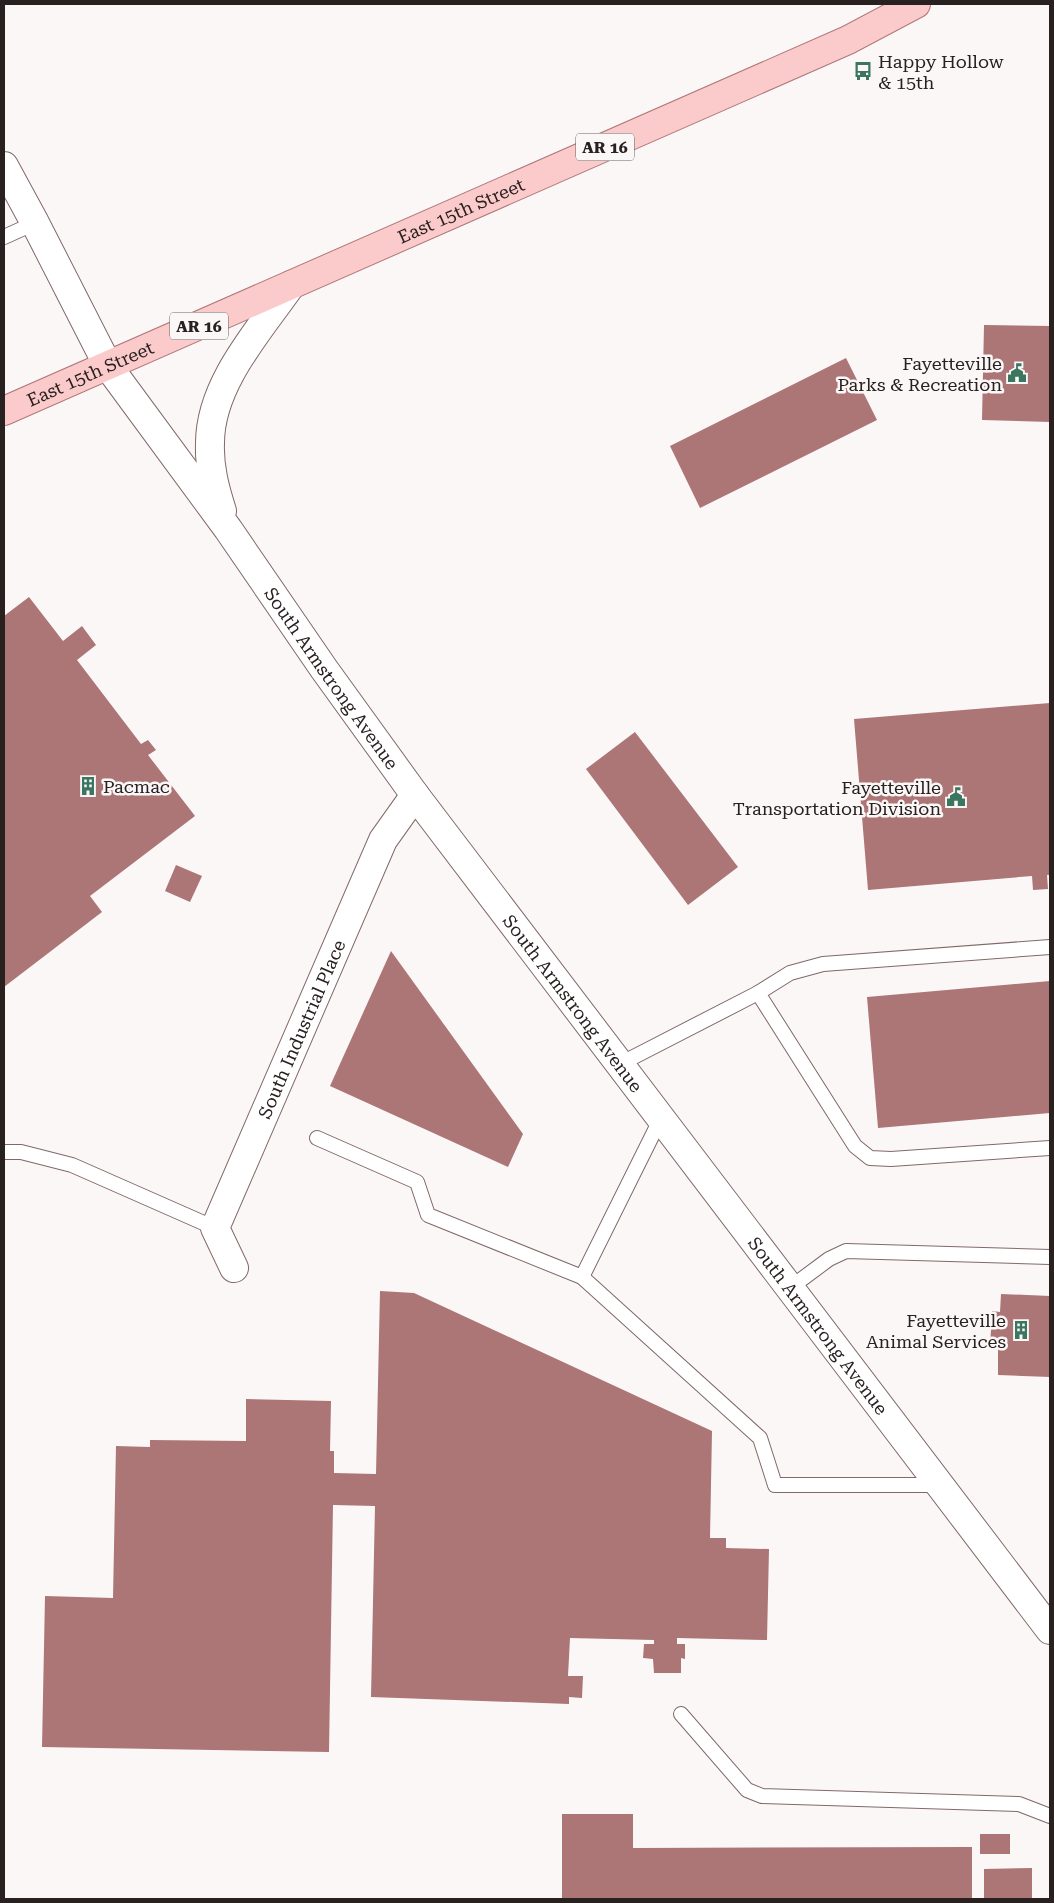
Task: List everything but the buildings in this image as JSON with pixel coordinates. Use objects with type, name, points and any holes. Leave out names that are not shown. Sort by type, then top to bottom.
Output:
[{"type":"main road","name":"East 15th Street","points":[[4,411],[848,40],[916,4]]},
{"type":"street","name":"South Armstrong Avenue","points":[[4,166],[108,366],[228,529],[324,669],[415,795],[1050,1630]]},
{"type":"street","points":[[228,529],[213,480],[210,442],[215,411],[227,377],[291,285]]},
{"type":"street","name":"South Industrial Place","points":[[215,1228],[383,840],[415,795]]},
{"type":"street","points":[[215,1228],[234,1268]]},
{"type":"lane","points":[[4,237],[35,223]]},
{"type":"lane","points":[[620,1064],[758,993],[790,973],[823,964],[1050,947]]},
{"type":"lane","points":[[758,993],[855,1146],[870,1158],[891,1159],[1050,1148]]},
{"type":"lane","points":[[582,1277],[661,1118]]},
{"type":"lane","points":[[317,1138],[417,1182],[428,1215],[582,1277],[760,1438],[775,1485],[939,1485]]},
{"type":"lane","points":[[4,1152],[21,1152],[72,1165],[215,1228]]},
{"type":"lane","points":[[790,1288],[829,1259],[846,1251],[1050,1258]]},
{"type":"lane","points":[[681,1714],[747,1790],[762,1796],[1019,1804],[1050,1816]]},
{"type":"place","name":"Happy Hollow & 15th","points":[[863,71]]},
{"type":"place","name":"Fayetteville Parks & Recreation","points":[[1017,373]]},
{"type":"place","name":"Pacmac","points":[[88,786]]},
{"type":"place","name":"Fayetteville Transportation Division","points":[[956,797]]},
{"type":"place","name":"Fayetteville Animal Services","points":[[1021,1330]]}]
